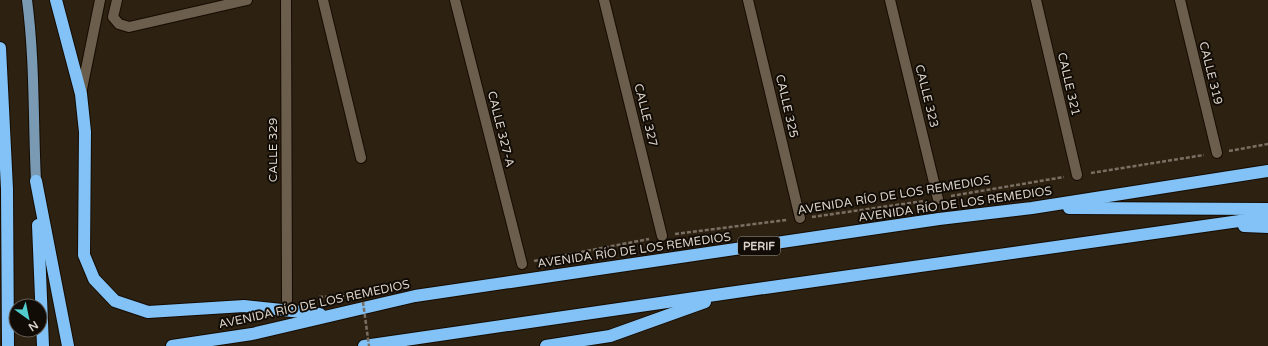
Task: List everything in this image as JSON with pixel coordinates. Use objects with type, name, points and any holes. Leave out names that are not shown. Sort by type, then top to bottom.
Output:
[{"type":"highway","points":[[56,0],[81,94],[85,132],[84,255],[94,280],[114,301],[148,312],[244,306],[331,316]]},
{"type":"highway","points":[[0,48],[7,189],[8,346]]},
{"type":"highway","name":"AVENIDA RÍO DE LOS REMEDIOS","points":[[172,346],[252,334],[415,296],[931,220],[1032,208],[1268,171]]},
{"type":"highway","points":[[36,181],[43,346]]},
{"type":"highway","points":[[36,181],[68,346]]},
{"type":"highway","points":[[1032,208],[1268,209]]},
{"type":"highway","points":[[364,346],[1268,217]]},
{"type":"highway","points":[[1212,225],[1268,227]]},
{"type":"highway","points":[[546,346],[610,336],[729,293]]},
{"type":"main road","points":[[27,0],[33,71],[36,181]]},
{"type":"street","points":[[81,94],[100,0]]},
{"type":"street","points":[[117,0],[113,17],[119,24],[128,27],[230,2],[247,0]]},
{"type":"street","name":"CALLE 329","points":[[286,0],[287,300]]},
{"type":"street","points":[[324,0],[360,158]]},
{"type":"street","name":"CALLE 327-A","points":[[455,0],[522,264]]},
{"type":"street","name":"CALLE 327","points":[[604,0],[662,236]]},
{"type":"street","name":"CALLE 325","points":[[748,0],[800,218]]},
{"type":"street","name":"CALLE 323","points":[[890,0],[938,199]]},
{"type":"street","name":"CALLE 321","points":[[1036,0],[1077,175]]},
{"type":"street","name":"CALLE 319","points":[[1180,0],[1217,153]]},
{"type":"path","name":"AVENIDA RÍO DE LOS REMEDIOS","points":[[522,264],[662,236],[938,199],[1268,144]]},
{"type":"path","points":[[363,302],[369,346]]}]
